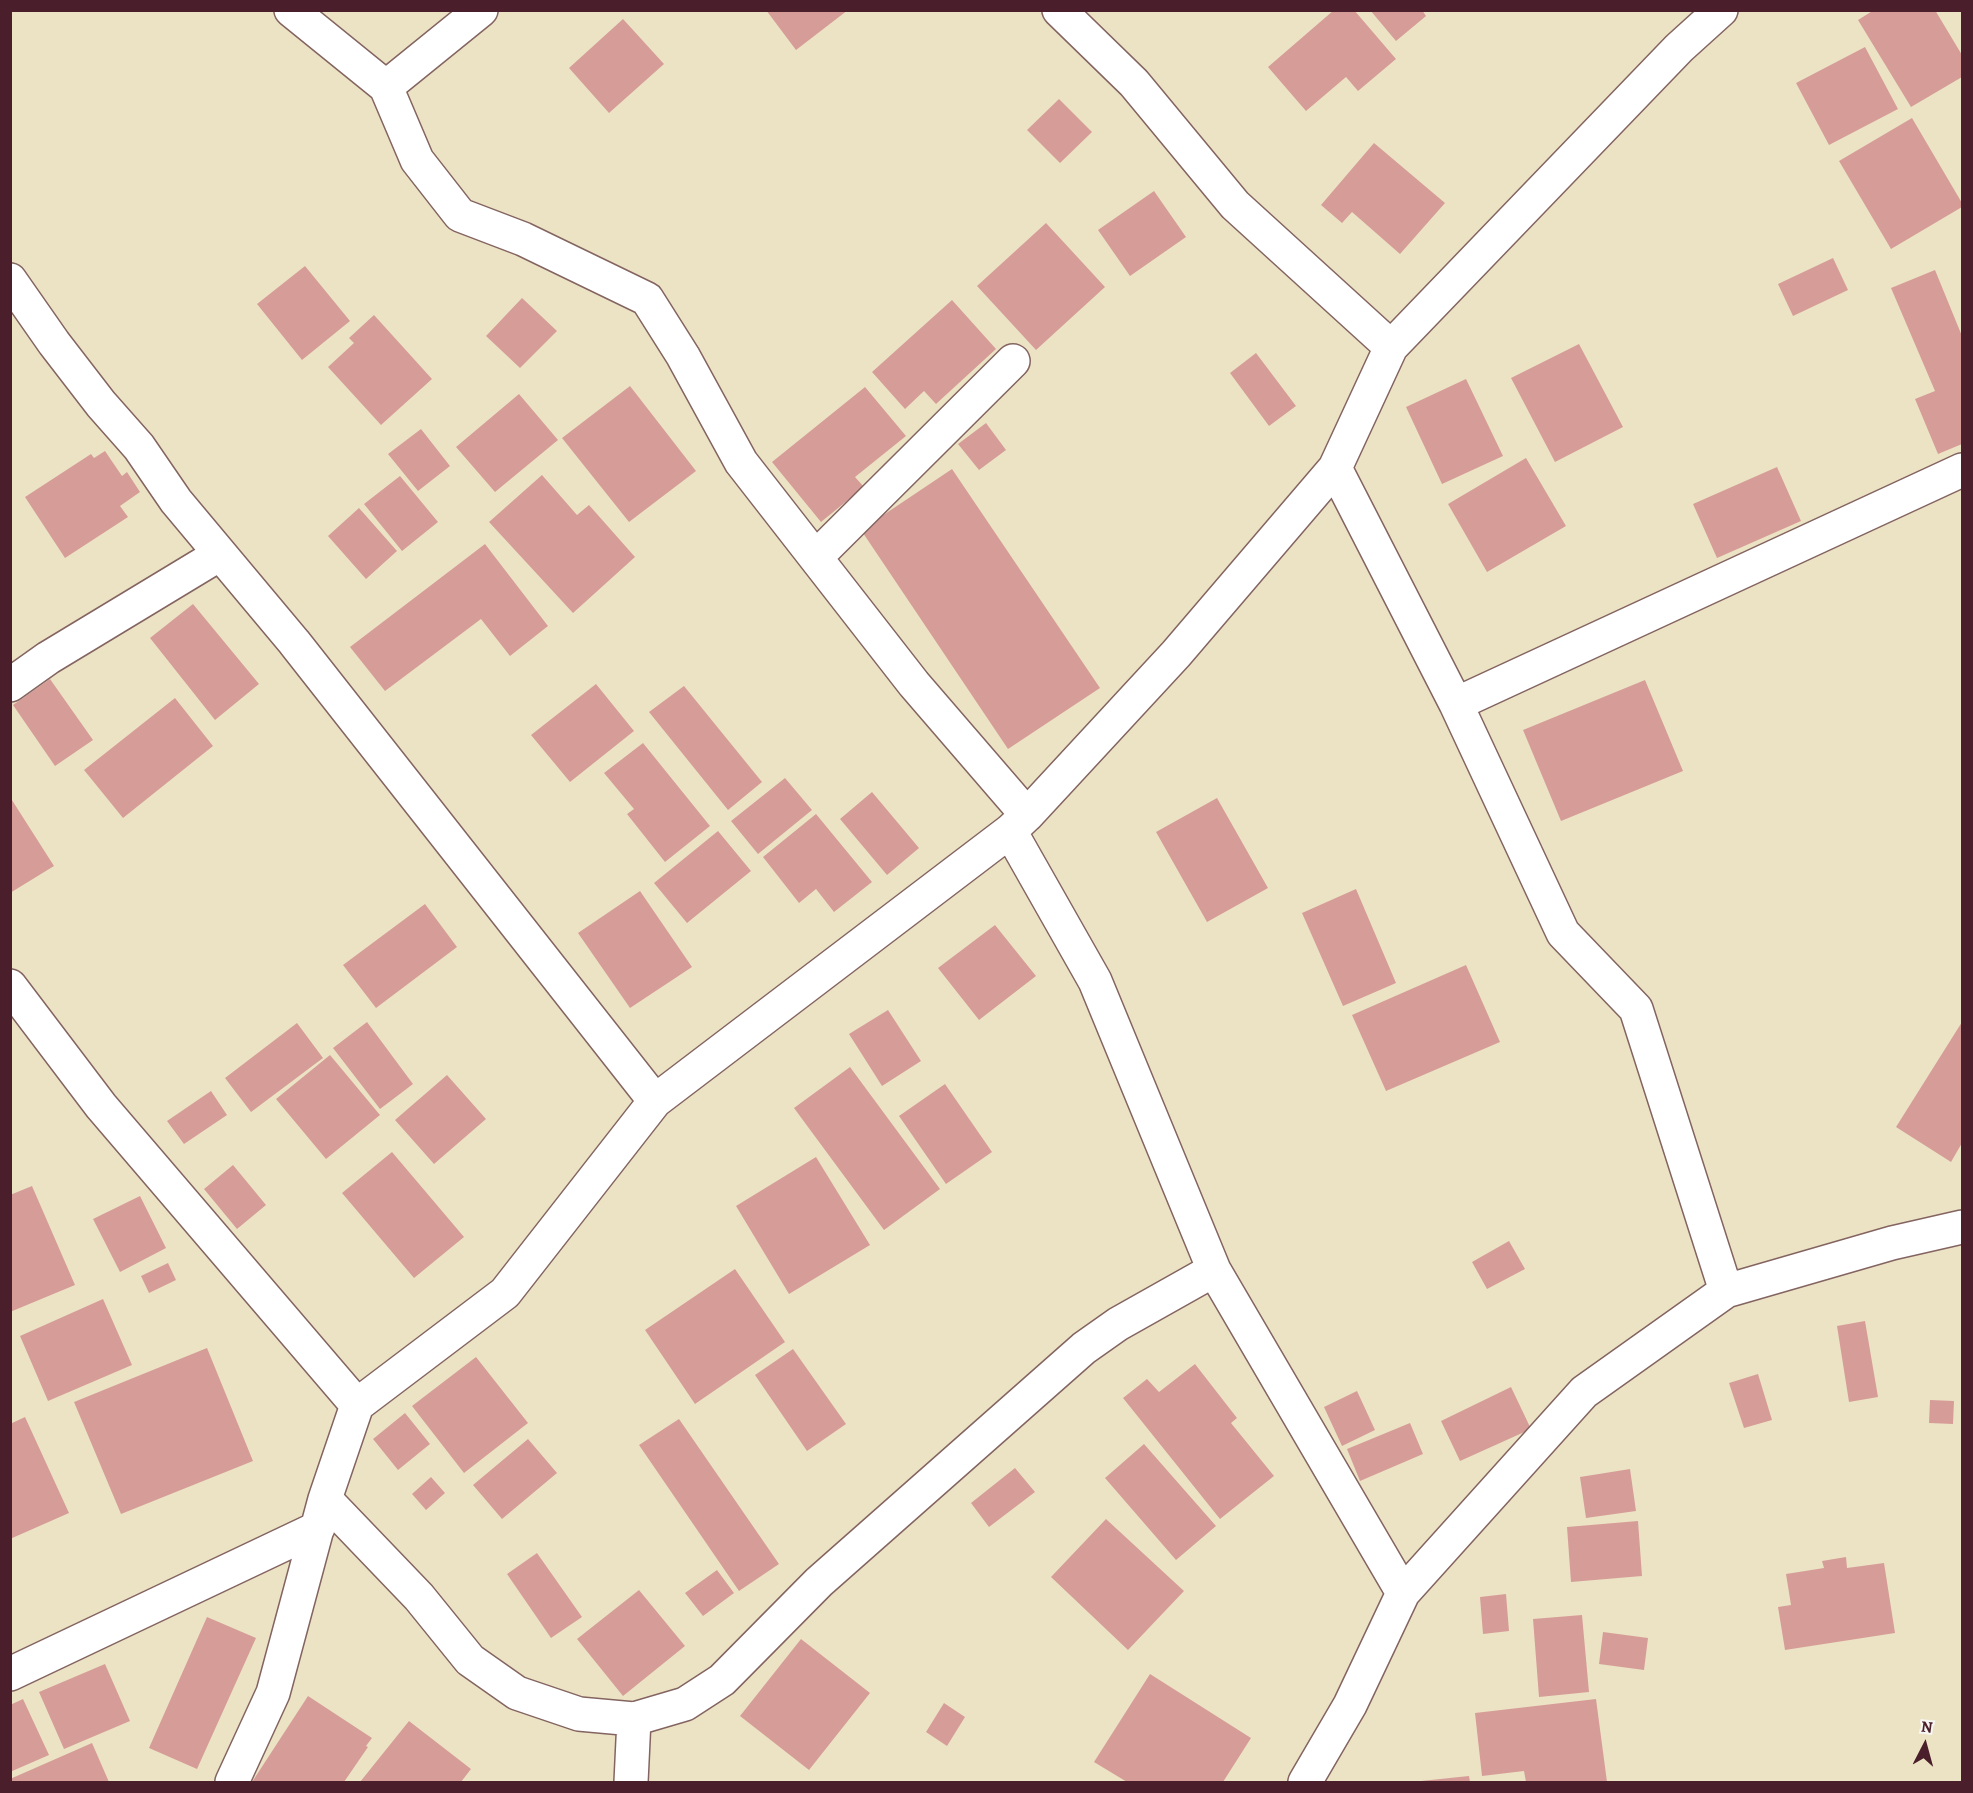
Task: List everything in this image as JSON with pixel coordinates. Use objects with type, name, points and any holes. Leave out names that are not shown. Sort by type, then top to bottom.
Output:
[{"type":"street","points":[[291,10],[386,87],[417,160],[460,215],[523,239],[647,299],[683,356],[741,462],[914,684],[1018,823],[1095,981],[1214,1270],[1403,1593]]},
{"type":"street","points":[[386,87],[481,10]]},
{"type":"street","points":[[232,1782],[273,1693],[321,1514],[357,1405],[505,1293],[655,1101],[1018,823],[1176,654],[1335,468],[1391,347],[1679,48],[1721,10]]},
{"type":"street","points":[[1061,11],[1134,83],[1235,205],[1391,347]]},
{"type":"street","points":[[10,280],[54,343],[101,404],[140,447],[176,501],[294,642],[655,1101]]},
{"type":"street","points":[[816,557],[1012,361]]},
{"type":"street","points":[[1335,468],[1455,704],[1563,933],[1636,1009],[1726,1291]]},
{"type":"street","points":[[1455,704],[1962,470]]},
{"type":"street","points":[[10,685],[48,658],[220,554]]},
{"type":"street","points":[[10,986],[100,1106],[357,1405]]},
{"type":"street","points":[[1305,1782],[1350,1705],[1403,1593],[1584,1392],[1726,1291],[1892,1243],[1962,1227]]},
{"type":"street","points":[[321,1514],[419,1597],[470,1660],[517,1693],[579,1714],[634,1719],[685,1704],[722,1680],[819,1582],[1084,1348],[1118,1324],[1214,1270]]},
{"type":"street","points":[[10,1674],[321,1514]]},
{"type":"street","points":[[631,1782],[634,1719]]},
{"type":"building","points":[[766,10],[848,10],[796,50]]},
{"type":"building","points":[[1334,10],[1354,10],[1396,59],[1358,91],[1346,77],[1306,111],[1268,67]]},
{"type":"building","points":[[1370,10],[1422,10],[1426,16],[1396,41]]},
{"type":"building","points":[[1874,10],[1935,10],[1962,55],[1962,77],[1911,107],[1858,20]]},
{"type":"building","points":[[623,19],[664,64],[609,113],[569,68]]},
{"type":"building","points":[[1865,47],[1898,109],[1829,145],[1796,83]]},
{"type":"building","points":[[1059,99],[1092,132],[1060,163],[1027,130]]},
{"type":"building","points":[[1912,118],[1962,203],[1962,207],[1891,249],[1839,161]]},
{"type":"building","points":[[1374,143],[1445,203],[1400,254],[1352,212],[1342,223],[1321,205]]},
{"type":"building","points":[[1154,191],[1186,237],[1130,276],[1098,230]]},
{"type":"building","points":[[1046,223],[1105,287],[1036,350],[977,286]]},
{"type":"building","points":[[1833,258],[1848,290],[1793,316],[1778,284]]},
{"type":"building","points":[[305,266],[350,321],[302,360],[257,304]]},
{"type":"building","points":[[1935,270],[1962,336],[1962,444],[1938,454],[1915,399],[1935,391],[1891,288]]},
{"type":"building","points":[[522,298],[557,331],[520,368],[486,336]]},
{"type":"building","points":[[952,300],[996,349],[936,404],[924,391],[905,409],[872,372]]},
{"type":"building","points":[[374,315],[432,379],[381,425],[328,367],[354,343],[349,338]]},
{"type":"building","points":[[1579,344],[1623,427],[1555,462],[1511,378]]},
{"type":"building","points":[[1256,353],[1296,406],[1269,426],[1230,373]]},
{"type":"building","points":[[1466,379],[1503,456],[1442,484],[1406,407]]},
{"type":"building","points":[[630,386],[696,471],[629,522],[562,438]]},
{"type":"building","points":[[865,387],[906,436],[855,477],[864,487],[821,522],[772,462]]},
{"type":"building","points":[[519,394],[558,440],[495,492],[456,447]]},
{"type":"building","points":[[986,423],[1006,450],[979,470],[958,444]]},
{"type":"building","points":[[421,429],[450,466],[418,491],[388,454]]},
{"type":"building","points":[[105,451],[122,476],[127,472],[140,492],[120,506],[128,517],[65,558],[25,497],[91,454],[94,458]]},
{"type":"building","points":[[1526,458],[1566,526],[1487,572],[1448,504]]},
{"type":"building","points":[[1777,467],[1801,521],[1717,558],[1693,504]]},
{"type":"building","points":[[952,469],[1100,688],[1008,749],[861,530]]},
{"type":"building","points":[[542,475],[577,515],[589,505],[635,557],[573,613],[489,522]]},
{"type":"building","points":[[400,476],[438,522],[402,551],[364,504]]},
{"type":"building","points":[[359,508],[397,551],[366,579],[328,536]]},
{"type":"building","points":[[485,544],[548,626],[510,656],[481,619],[385,691],[350,647]]},
{"type":"building","points":[[193,604],[259,684],[215,720],[150,638]]},
{"type":"building","points":[[50,679],[93,740],[55,766],[13,705]]},
{"type":"building","points":[[1645,680],[1683,771],[1561,821],[1523,730]]},
{"type":"building","points":[[596,684],[634,731],[570,782],[531,735]]},
{"type":"building","points":[[684,686],[762,782],[728,810],[649,712]]},
{"type":"building","points":[[175,698],[213,746],[123,818],[84,770]]},
{"type":"building","points":[[643,743],[710,826],[665,862],[627,814],[634,809],[604,773]]},
{"type":"building","points":[[785,778],[812,810],[758,854],[731,821]]},
{"type":"building","points":[[872,792],[919,848],[887,875],[840,819]]},
{"type":"building","points":[[10,797],[54,866],[10,893]]},
{"type":"building","points":[[1217,798],[1268,888],[1207,922],[1156,832]]},
{"type":"building","points":[[816,814],[872,882],[834,912],[816,889],[799,903],[763,857]]},
{"type":"building","points":[[718,831],[751,871],[687,923],[654,883]]},
{"type":"building","points":[[1356,889],[1396,983],[1343,1006],[1302,913]]},
{"type":"building","points":[[640,891],[692,967],[630,1008],[578,933]]},
{"type":"building","points":[[425,904],[457,947],[376,1008],[343,965]]},
{"type":"building","points":[[995,925],[1036,976],[979,1020],[938,968]]},
{"type":"building","points":[[1466,965],[1500,1042],[1386,1091],[1352,1015]]},
{"type":"building","points":[[888,1010],[921,1061],[882,1086],[849,1034]]},
{"type":"building","points":[[367,1022],[413,1084],[380,1109],[333,1048]]},
{"type":"building","points":[[1962,1022],[1962,1143],[1951,1162],[1896,1127]]},
{"type":"building","points":[[297,1023],[323,1058],[251,1112],[225,1078]]},
{"type":"building","points":[[330,1055],[380,1115],[326,1159],[276,1099]]},
{"type":"building","points":[[850,1067],[940,1189],[884,1230],[794,1108]]},
{"type":"building","points":[[447,1075],[486,1119],[434,1164],[395,1120]]},
{"type":"building","points":[[945,1084],[992,1152],[946,1184],[899,1116]]},
{"type":"building","points":[[211,1091],[227,1115],[184,1144],[167,1121]]},
{"type":"building","points":[[392,1152],[464,1237],[414,1278],[342,1193]]},
{"type":"building","points":[[816,1157],[870,1245],[789,1294],[736,1206]]},
{"type":"building","points":[[233,1165],[266,1205],[237,1229],[204,1189]]},
{"type":"building","points":[[32,1186],[75,1285],[10,1312],[10,1195]]},
{"type":"building","points":[[140,1196],[166,1248],[120,1272],[93,1219]]},
{"type":"building","points":[[1509,1241],[1525,1269],[1487,1289],[1472,1262]]},
{"type":"building","points":[[168,1263],[176,1280],[149,1293],[141,1276]]},
{"type":"building","points":[[735,1269],[785,1342],[695,1404],[645,1330]]},
{"type":"building","points":[[103,1299],[132,1365],[48,1401],[20,1336]]},
{"type":"building","points":[[1865,1321],[1878,1397],[1849,1402],[1837,1326]]},
{"type":"building","points":[[207,1348],[253,1461],[121,1514],[74,1402]]},
{"type":"building","points":[[793,1349],[846,1424],[807,1451],[755,1375]]},
{"type":"building","points":[[476,1357],[528,1423],[464,1473],[412,1406]]},
{"type":"building","points":[[1195,1364],[1237,1418],[1231,1423],[1274,1476],[1220,1519],[1123,1398],[1147,1379],[1159,1392]]},
{"type":"building","points":[[1758,1374],[1772,1420],[1744,1428],[1729,1383]]},
{"type":"building","points":[[1511,1387],[1531,1429],[1460,1461],[1441,1421]]},
{"type":"building","points":[[1357,1391],[1375,1430],[1342,1446],[1324,1407]]},
{"type":"building","points":[[1930,1400],[1954,1401],[1953,1424],[1929,1423]]},
{"type":"building","points":[[405,1413],[430,1444],[398,1470],[373,1439]]},
{"type":"building","points":[[25,1417],[69,1513],[10,1539],[10,1424]]},
{"type":"building","points":[[679,1419],[779,1564],[739,1591],[639,1445]]},
{"type":"building","points":[[1410,1423],[1423,1454],[1360,1481],[1347,1449]]},
{"type":"building","points":[[528,1439],[557,1473],[502,1519],[473,1485]]},
{"type":"building","points":[[1144,1444],[1216,1526],[1176,1560],[1105,1478]]},
{"type":"building","points":[[1015,1468],[1035,1492],[989,1527],[971,1503]]},
{"type":"building","points":[[1630,1469],[1636,1511],[1586,1518],[1580,1477]]},
{"type":"building","points":[[431,1477],[445,1493],[426,1510],[412,1494]]},
{"type":"building","points":[[1106,1519],[1184,1591],[1128,1650],[1051,1577]]},
{"type":"building","points":[[1638,1521],[1642,1576],[1571,1582],[1567,1527]]},
{"type":"building","points":[[537,1553],[582,1617],[551,1638],[507,1574]]},
{"type":"building","points":[[1846,1557],[1847,1568],[1884,1563],[1895,1633],[1785,1650],[1778,1607],[1791,1605],[1786,1574],[1824,1568],[1822,1561]]},
{"type":"building","points":[[717,1570],[734,1593],[703,1616],[685,1593]]},
{"type":"building","points":[[639,1590],[685,1646],[623,1696],[577,1639]]},
{"type":"building","points":[[1506,1594],[1509,1631],[1483,1634],[1480,1597]]},
{"type":"building","points":[[1582,1615],[1589,1692],[1539,1697],[1533,1619]]},
{"type":"building","points":[[207,1617],[256,1638],[197,1769],[149,1748]]},
{"type":"building","points":[[1603,1632],[1648,1638],[1644,1670],[1599,1664]]},
{"type":"building","points":[[801,1639],[870,1693],[809,1770],[740,1716]]},
{"type":"building","points":[[105,1664],[130,1721],[64,1749],[39,1692]]},
{"type":"building","points":[[1150,1674],[1251,1738],[1223,1782],[1127,1782],[1094,1762]]},
{"type":"building","points":[[308,1696],[372,1738],[366,1746],[368,1747],[344,1782],[252,1782]]},
{"type":"building","points":[[23,1699],[49,1755],[10,1772],[10,1705]]},
{"type":"building","points":[[1596,1699],[1607,1782],[1526,1782],[1524,1771],[1482,1776],[1475,1713]]},
{"type":"building","points":[[944,1703],[965,1717],[947,1746],[926,1732]]},
{"type":"building","points":[[409,1721],[471,1769],[461,1782],[360,1782]]},
{"type":"building","points":[[92,1743],[109,1782],[10,1782],[10,1779]]},
{"type":"building","points":[[1469,1776],[1470,1782],[1421,1782],[1421,1781]]}]
